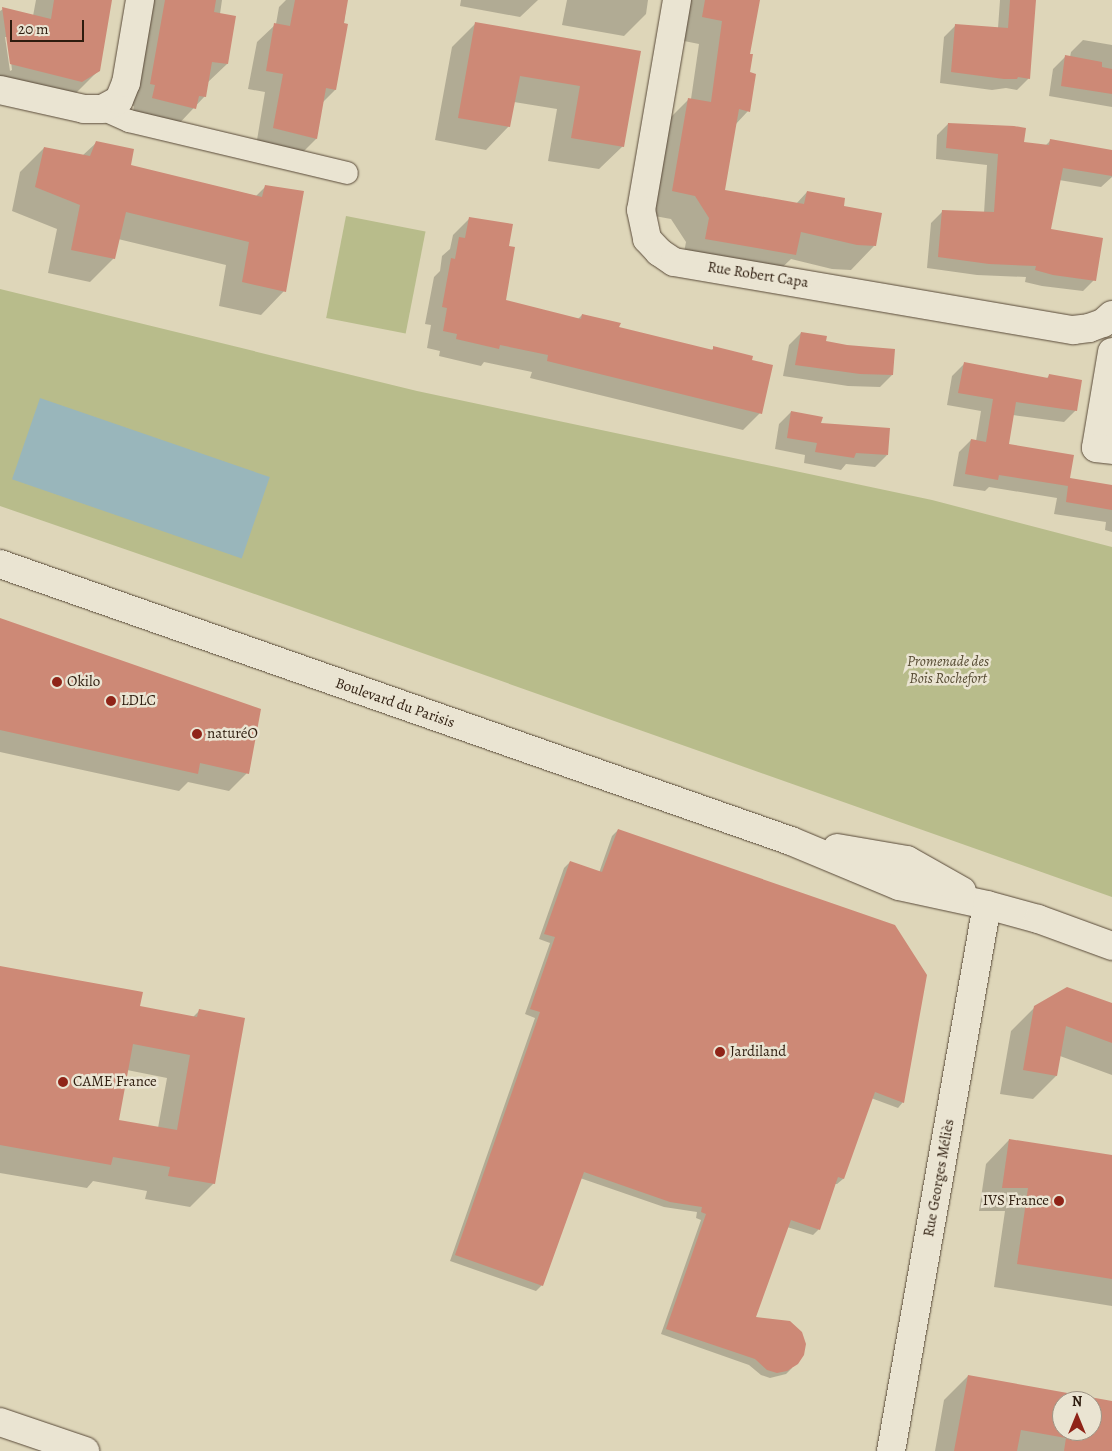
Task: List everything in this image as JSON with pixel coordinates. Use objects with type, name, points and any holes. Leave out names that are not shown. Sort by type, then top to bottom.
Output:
[{"type":"street","points":[[0,90],[84,110],[102,109],[119,100],[126,83],[140,0]]},
{"type":"street","name":"Rue Robert Capa","points":[[677,0],[641,210],[647,239],[660,252],[674,262],[1073,330],[1109,327]]},
{"type":"street","points":[[102,109],[129,121],[346,174]]},
{"type":"street","points":[[1112,352],[1096,448],[1112,450]]},
{"type":"street","name":"Boulevard du Parisis","points":[[0,564],[791,841],[899,886],[987,905],[1038,919],[1112,946]]},
{"type":"street","name":"Rue Georges Méliès","points":[[891,1451],[987,905]]},
{"type":"street","points":[[0,1422],[86,1451]]},
{"type":"green space","points":[[346,216],[426,231],[406,334],[326,318]]},
{"type":"green space","name":"Promenade des Bois Rochefort","points":[[0,289],[417,391],[932,500],[1112,547],[1112,897],[292,607],[0,506]]},
{"type":"water","points":[[40,398],[270,477],[242,558],[12,479]]},
{"type":"building","points":[[54,0],[112,0],[100,71],[82,82],[10,64],[2,7],[51,19]]},
{"type":"building","points":[[165,0],[216,0],[214,12],[236,16],[228,64],[212,62],[206,97],[199,96],[196,109],[152,98],[155,85],[150,84]]},
{"type":"building","points":[[295,0],[348,0],[344,23],[348,24],[336,90],[326,88],[317,139],[273,128],[283,74],[266,71],[274,23],[290,26]]},
{"type":"building","points":[[705,0],[760,0],[750,54],[753,54],[750,72],[756,74],[750,112],[739,109],[725,190],[804,204],[807,191],[845,198],[844,206],[882,213],[876,246],[857,245],[801,232],[796,255],[705,239],[709,218],[695,196],[672,191],[688,98],[711,102],[722,21],[702,17]]},
{"type":"building","points":[[1010,0],[1036,0],[1030,79],[1018,77],[1017,79],[1004,79],[951,72],[955,24],[1008,28]]},
{"type":"building","points":[[475,22],[641,51],[624,147],[571,138],[580,86],[520,76],[510,127],[458,118]]},
{"type":"building","points":[[1065,55],[1102,62],[1102,67],[1112,69],[1112,94],[1061,86]]},
{"type":"building","points":[[948,123],[1014,126],[1026,128],[1024,142],[1049,145],[1050,139],[1112,150],[1112,176],[1063,168],[1051,229],[1103,238],[1096,281],[1053,275],[1035,270],[1036,266],[989,264],[938,257],[942,210],[994,212],[998,154],[946,148]]},
{"type":"building","points":[[96,141],[134,149],[131,165],[262,197],[265,185],[304,191],[286,292],[242,282],[249,242],[126,212],[115,259],[71,250],[80,205],[35,187],[44,147],[90,156]]},
{"type":"building","points":[[469,217],[513,224],[509,246],[515,247],[506,300],[581,319],[582,314],[621,323],[619,327],[713,350],[713,346],[753,356],[752,360],[773,365],[762,414],[547,361],[548,355],[500,345],[499,349],[456,339],[457,334],[443,331],[447,308],[442,307],[451,258],[455,259],[459,237],[465,238]]},
{"type":"building","points":[[801,332],[827,336],[826,341],[847,345],[895,349],[893,375],[860,374],[795,365]]},
{"type":"building","points":[[964,362],[1048,378],[1049,374],[1082,380],[1077,411],[1016,402],[1009,444],[1074,455],[1070,478],[1112,485],[1112,510],[1066,502],[1068,486],[999,475],[998,480],[965,474],[971,439],[986,442],[993,399],[958,393]]},
{"type":"building","points":[[791,411],[823,417],[821,423],[890,428],[888,455],[856,453],[854,458],[815,452],[817,443],[787,438]]},
{"type":"building","points":[[0,618],[261,709],[249,774],[200,763],[198,774],[0,730]]},
{"type":"building","name":"Jardiland","points":[[618,829],[895,925],[927,975],[904,1103],[875,1092],[844,1179],[838,1177],[820,1230],[791,1220],[756,1317],[790,1321],[802,1332],[806,1344],[804,1355],[798,1364],[787,1371],[777,1373],[767,1370],[755,1359],[666,1329],[706,1214],[701,1212],[702,1207],[670,1202],[584,1172],[543,1286],[455,1255],[540,1012],[530,1009],[555,937],[544,934],[570,861],[602,872]]},
{"type":"building","name":"CAME France","points":[[0,966],[143,992],[140,1006],[197,1017],[199,1009],[245,1018],[215,1184],[168,1176],[170,1167],[113,1157],[111,1165],[0,1145]],"holes":[[[133,1044],[190,1055],[177,1130],[119,1120]]]},
{"type":"building","points":[[1067,987],[1112,1003],[1112,1043],[1066,1026],[1057,1076],[1023,1070],[1034,1006]]},
{"type":"building","points":[[1009,1139],[1112,1155],[1112,1279],[1017,1264],[1028,1188],[1002,1188]]},
{"type":"building","points":[[968,1375],[1057,1391],[1052,1391],[1052,1436],[1021,1430],[1017,1451],[954,1451]]},
{"type":"building","points":[[1102,1399],[1112,1401],[1112,1451],[1064,1451],[1066,1441],[1102,1441]]},
{"type":"place","name":"Okilo","points":[[57,682]]},
{"type":"place","name":"LDLC","points":[[111,701]]},
{"type":"place","name":"naturéO","points":[[197,734]]},
{"type":"place","name":"Jardiland","points":[[720,1052]]},
{"type":"place","name":"CAME France","points":[[63,1082]]},
{"type":"place","name":"IVS France","points":[[1059,1201]]}]
